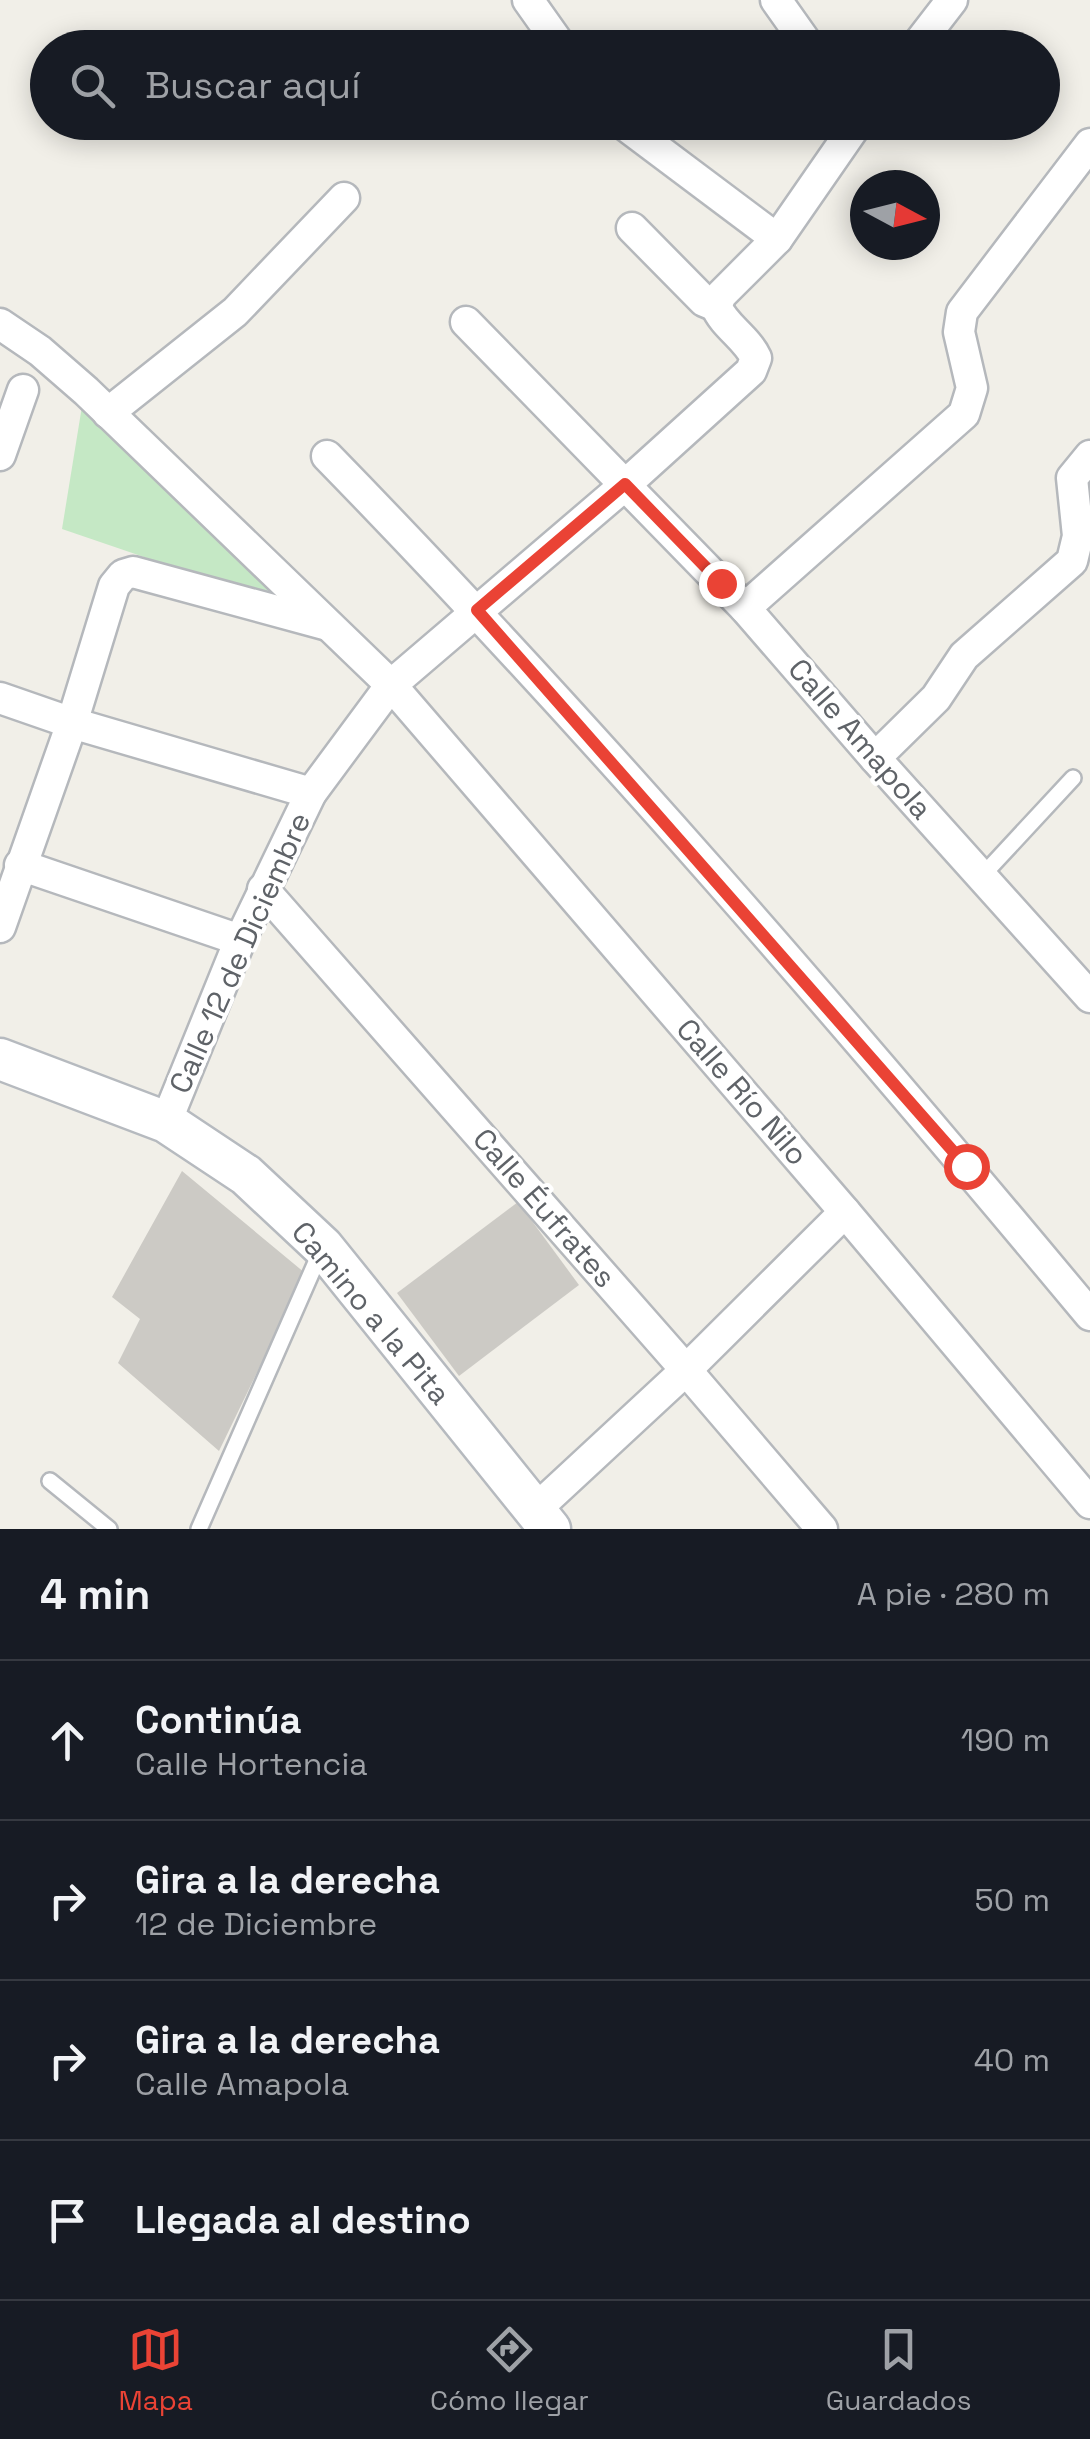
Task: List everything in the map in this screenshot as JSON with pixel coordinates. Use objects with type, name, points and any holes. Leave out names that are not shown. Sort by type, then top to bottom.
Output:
[{"type":"street","points":[[528,0],[549,30]]},
{"type":"street","points":[[776,0],[797,30]]},
{"type":"street","points":[[929,30],[952,0]]},
{"type":"street","points":[[645,140],[777,239]]},
{"type":"street","points":[[632,228],[704,301],[716,306],[721,295],[777,239],[846,140]]},
{"type":"street","points":[[745,608],[964,414],[972,388],[959,332],[962,312],[1090,144]]},
{"type":"street","points":[[108,413],[235,312],[344,198]]},
{"type":"street","name":"Calle 12 de Diciembre","points":[[166,1122],[240,940],[311,793],[391,685],[751,371],[756,358],[752,347],[719,314],[716,306]]},
{"type":"street","name":"Calle Amapola","points":[[466,322],[745,608],[1090,997]]},
{"type":"street","name":"Calle Río Nilo","points":[[0,324],[40,351],[108,413],[391,685],[845,1212],[1090,1504]]},
{"type":"street","points":[[0,455],[23,390]]},
{"type":"street","points":[[327,456],[477,610],[916,1106],[1090,1315]]},
{"type":"street","points":[[875,758],[936,698],[964,656],[1072,560],[1078,536],[1081,467]]},
{"type":"street","points":[[0,927],[72,723],[114,586],[123,576],[133,572],[332,626]]},
{"type":"street","points":[[0,698],[311,793]]},
{"type":"street","points":[[20,865],[240,940]]},
{"type":"street","name":"Calle Éufrates","points":[[263,889],[822,1529]]},
{"type":"street","name":"Camino a la Pita","points":[[0,1059],[166,1122],[246,1175],[323,1247],[542,1519]]},
{"type":"street","points":[[542,1519],[845,1212]]},
{"type":"lane","points":[[982,876],[1073,778]]},
{"type":"lane","points":[[199,1529],[323,1247]]},
{"type":"lane","points":[[50,1480],[109,1529]]},
{"type":"green space","points":[[83,400],[290,602],[229,586],[62,529]]},
{"type":"building","points":[[182,1171],[305,1273],[219,1451],[118,1363],[140,1319],[112,1297]]},
{"type":"building","points":[[518,1202],[579,1285],[459,1376],[397,1293]]},
{"type":"route","points":[[721,583],[625,484],[477,610],[966,1166]]}]
